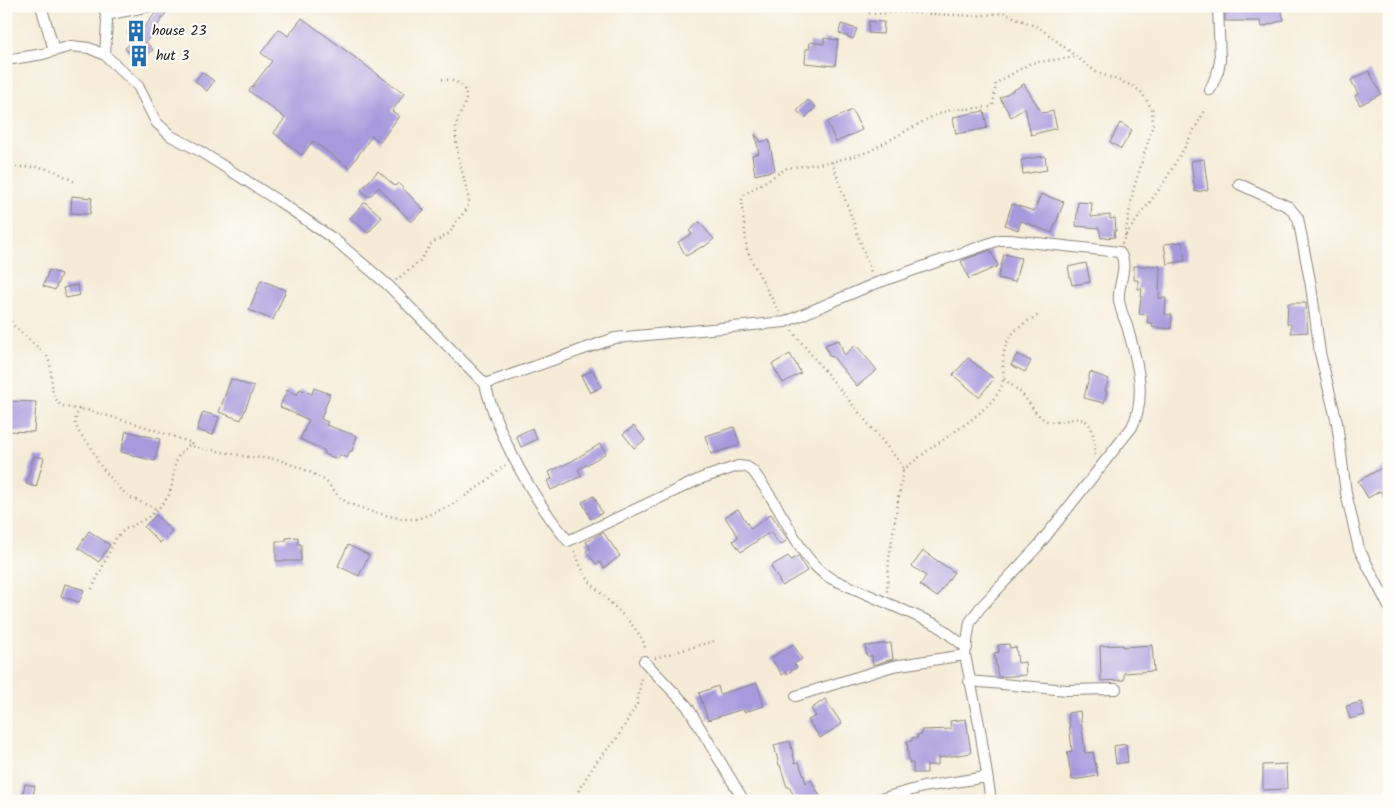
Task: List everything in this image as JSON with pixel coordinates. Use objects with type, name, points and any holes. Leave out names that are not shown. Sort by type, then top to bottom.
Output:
[{"type":"street","points":[[41,6],[54,50]]},
{"type":"street","points":[[105,55],[107,37],[105,11],[150,6]]},
{"type":"street","points":[[1210,90],[1220,61],[1218,6]]},
{"type":"street","points":[[6,60],[43,54],[71,46],[89,48],[105,55],[138,86],[156,122],[171,136],[198,150],[280,202],[335,240],[390,286],[485,384],[490,404],[514,457],[550,520],[568,541],[702,478],[738,466],[748,467],[753,471],[780,512],[813,566],[830,578],[937,625],[966,652]]},
{"type":"street","points":[[1239,184],[1289,207],[1298,218],[1311,286],[1320,354],[1337,423],[1346,493],[1359,550],[1389,607]]},
{"type":"street","points":[[485,384],[615,338],[785,322],[874,284],[1003,240],[1120,252],[1124,260],[1119,300],[1138,362],[1139,397],[1136,419],[1132,427],[1038,546],[980,608],[968,628],[966,652],[969,681],[980,729],[991,801]]},
{"type":"street","points":[[796,696],[893,666],[966,652]]},
{"type":"street","points":[[644,661],[687,706],[744,801]]},
{"type":"street","points":[[969,681],[1068,690],[1116,690]]},
{"type":"street","points":[[873,801],[923,787],[986,777]]},
{"type":"path","points":[[869,13],[878,15],[886,12],[898,12],[972,16],[1004,13],[1040,28],[1096,72],[1138,89],[1152,110],[1152,125],[1133,191],[1125,236],[1120,252]]},
{"type":"path","points":[[886,602],[889,558],[903,470],[898,457],[785,322],[747,249],[742,200],[745,194],[752,188],[787,168],[832,162],[868,152],[933,116],[951,110],[992,106],[996,83],[1031,63],[1076,57]]},
{"type":"path","points":[[390,286],[419,262],[432,243],[450,233],[455,223],[467,209],[469,201],[458,148],[456,128],[458,118],[467,100],[464,88],[455,81],[441,79]]},
{"type":"path","points":[[1125,236],[1163,184],[1206,108]]},
{"type":"path","points":[[832,162],[874,284]]},
{"type":"path","points":[[6,167],[39,167],[55,171],[75,182]]},
{"type":"path","points":[[6,312],[13,325],[47,356],[50,364],[53,395],[60,404],[140,425],[192,443],[191,446],[249,457],[277,459],[308,470],[326,482],[340,498],[350,504],[373,512],[418,519],[450,506],[483,484],[514,457]]},
{"type":"path","points":[[903,470],[985,408],[998,393],[1004,379],[1003,350],[1010,335],[1027,321],[1038,315]]},
{"type":"path","points":[[1004,379],[1021,394],[1043,419],[1049,422],[1075,418],[1086,421],[1095,436],[1095,474]]},
{"type":"path","points":[[80,409],[76,416],[76,424],[104,472],[131,498],[158,509]]},
{"type":"path","points":[[92,589],[116,538],[124,530],[147,518],[168,497],[175,464],[179,455],[192,443]]},
{"type":"path","points":[[568,541],[588,579],[640,635],[645,647],[637,704],[616,740],[597,761],[579,788],[578,801]]},
{"type":"path","points":[[644,661],[714,641]]},
{"type":"building","points":[[1225,6],[1280,6],[1284,20],[1262,27],[1260,21],[1225,21]]},
{"type":"building","points":[[159,8],[166,13],[146,42],[153,50],[138,63],[125,48],[134,40],[127,32],[138,21],[144,28]]},
{"type":"building","points":[[302,18],[404,94],[392,111],[399,116],[380,142],[372,136],[349,168],[313,141],[302,155],[274,133],[285,118],[249,91],[272,61],[261,53],[279,29],[288,36]]},
{"type":"building","points":[[869,21],[884,22],[883,34],[868,33]]},
{"type":"building","points":[[841,24],[857,29],[853,39],[839,33]]},
{"type":"building","points":[[824,38],[838,40],[835,66],[805,63],[806,49],[809,49],[810,42],[824,44]]},
{"type":"building","points":[[1369,71],[1381,94],[1360,105],[1355,96],[1358,94],[1351,80]]},
{"type":"building","points":[[202,72],[214,81],[207,91],[195,81]]},
{"type":"building","points":[[1024,84],[1042,113],[1053,111],[1057,128],[1031,135],[1025,108],[1011,117],[1000,98]]},
{"type":"building","points":[[808,100],[816,107],[805,118],[797,111]]},
{"type":"building","points":[[852,110],[862,130],[836,142],[827,122]]},
{"type":"building","points":[[984,111],[987,128],[956,134],[953,117]]},
{"type":"building","points":[[1120,123],[1132,130],[1121,149],[1110,142]]},
{"type":"building","points":[[755,134],[761,142],[769,140],[775,170],[755,175],[752,155],[759,153]]},
{"type":"building","points":[[1045,156],[1047,170],[1023,174],[1021,160]]},
{"type":"building","points":[[1204,159],[1208,190],[1195,192],[1191,161]]},
{"type":"building","points":[[378,171],[395,186],[398,183],[424,210],[411,222],[379,187],[369,197],[361,190]]},
{"type":"building","points":[[1041,194],[1064,202],[1052,233],[1021,221],[1018,230],[1005,225],[1012,204],[1034,211]]},
{"type":"building","points":[[72,196],[92,198],[90,214],[71,213]]},
{"type":"building","points":[[365,202],[382,217],[368,233],[350,218]]},
{"type":"building","points":[[1078,202],[1092,203],[1091,217],[1110,215],[1110,219],[1115,218],[1115,237],[1101,238],[1099,228],[1076,226]]},
{"type":"building","points":[[699,222],[714,239],[704,247],[686,256],[678,242],[692,234],[689,231]]},
{"type":"building","points":[[1182,242],[1185,261],[1167,264],[1164,244]]},
{"type":"building","points":[[990,250],[998,266],[969,279],[961,261]]},
{"type":"building","points":[[1004,254],[1021,258],[1015,282],[998,278]]},
{"type":"building","points":[[1086,263],[1090,282],[1072,285],[1068,267]]},
{"type":"building","points":[[1134,266],[1160,266],[1159,298],[1166,298],[1165,314],[1172,315],[1171,329],[1152,327],[1153,323],[1147,323],[1148,315],[1139,314],[1142,289],[1138,289],[1138,280],[1134,280]]},
{"type":"building","points":[[49,270],[61,274],[55,290],[43,286]]},
{"type":"building","points":[[261,280],[286,290],[273,320],[249,310]]},
{"type":"building","points":[[77,285],[80,295],[66,298],[63,288]]},
{"type":"building","points":[[1288,303],[1306,303],[1308,332],[1291,333],[1291,324],[1287,324]]},
{"type":"building","points":[[839,340],[844,355],[856,345],[877,370],[857,386],[832,356],[830,357],[825,345]]},
{"type":"building","points":[[790,354],[801,373],[783,383],[772,364]]},
{"type":"building","points":[[1017,354],[1031,361],[1025,372],[1011,365]]},
{"type":"building","points":[[968,358],[994,379],[979,397],[953,375]]},
{"type":"building","points":[[593,370],[601,387],[590,393],[581,376]]},
{"type":"building","points":[[1090,372],[1109,379],[1104,403],[1084,398]]},
{"type":"building","points":[[231,379],[254,387],[241,420],[219,412]]},
{"type":"building","points":[[314,388],[330,394],[321,419],[328,422],[326,425],[357,436],[352,451],[350,451],[347,458],[340,455],[338,459],[324,454],[325,451],[300,439],[309,420],[280,407],[287,390],[297,395],[300,389],[312,394]]},
{"type":"building","points":[[6,401],[36,402],[34,432],[6,431]]},
{"type":"building","points":[[203,412],[219,417],[213,435],[197,430]]},
{"type":"building","points":[[634,426],[645,440],[634,448],[623,434]]},
{"type":"building","points":[[734,427],[740,445],[711,454],[705,436]]},
{"type":"building","points":[[532,428],[537,439],[521,447],[516,436]]},
{"type":"building","points":[[126,431],[160,439],[155,461],[121,452]]},
{"type":"building","points":[[600,444],[606,453],[578,470],[582,476],[551,490],[547,481],[552,479],[549,472]]},
{"type":"building","points":[[34,456],[44,458],[36,487],[26,484]]},
{"type":"building","points":[[1389,464],[1389,505],[1380,491],[1368,498],[1358,481]]},
{"type":"building","points":[[594,496],[602,513],[591,519],[582,502]]},
{"type":"building","points":[[738,509],[751,529],[771,514],[788,540],[780,545],[770,532],[741,552],[733,541],[738,537],[725,517]]},
{"type":"building","points":[[156,515],[172,531],[160,543],[144,527]]},
{"type":"building","points":[[89,531],[110,545],[99,562],[78,548]]},
{"type":"building","points":[[603,532],[620,556],[604,568],[600,562],[596,564],[586,551],[590,548],[586,542]]},
{"type":"building","points":[[298,537],[298,544],[301,544],[301,561],[276,561],[276,541],[286,541],[286,538]]},
{"type":"building","points":[[348,545],[369,555],[359,576],[338,566]]},
{"type":"building","points":[[923,551],[954,572],[937,597],[920,585],[926,576],[912,566]]},
{"type":"building","points":[[788,556],[791,560],[798,556],[807,571],[782,586],[771,566]]},
{"type":"building","points":[[65,584],[84,590],[79,602],[61,596]]},
{"type":"building","points":[[891,643],[893,659],[873,665],[872,656],[867,656],[865,646]]},
{"type":"building","points":[[793,644],[802,659],[794,664],[797,667],[782,675],[771,658]]},
{"type":"building","points":[[1009,644],[1010,648],[1016,647],[1018,663],[1025,662],[1026,675],[998,677],[994,653],[999,652],[998,645]]},
{"type":"building","points":[[1123,645],[1123,647],[1152,645],[1154,671],[1124,673],[1124,680],[1101,681],[1100,646]]},
{"type":"building","points":[[757,683],[764,706],[744,712],[743,709],[708,720],[699,693],[718,686],[720,694]]},
{"type":"building","points":[[825,699],[842,724],[820,738],[808,720],[816,716],[811,709]]},
{"type":"building","points":[[1361,702],[1365,715],[1350,719],[1346,706]]},
{"type":"building","points":[[1080,711],[1085,753],[1093,752],[1098,776],[1072,780],[1067,752],[1072,751],[1068,713]]},
{"type":"building","points":[[966,719],[971,753],[938,758],[938,765],[927,765],[927,773],[913,773],[913,763],[909,763],[907,741],[912,741],[912,738],[918,738],[917,735],[922,734],[921,730],[951,729],[950,721]]},
{"type":"building","points":[[790,741],[795,763],[799,762],[806,783],[811,780],[823,801],[797,801],[789,787],[787,787],[774,745]]},
{"type":"building","points":[[1126,744],[1128,762],[1116,764],[1114,746]]},
{"type":"building","points":[[1286,764],[1287,789],[1263,790],[1263,765]]},
{"type":"building","points":[[25,784],[35,786],[32,800],[22,797]]},
{"type":"place","name":"house 23","points":[[136,31]]},
{"type":"place","name":"hut 3","points":[[139,56]]}]
